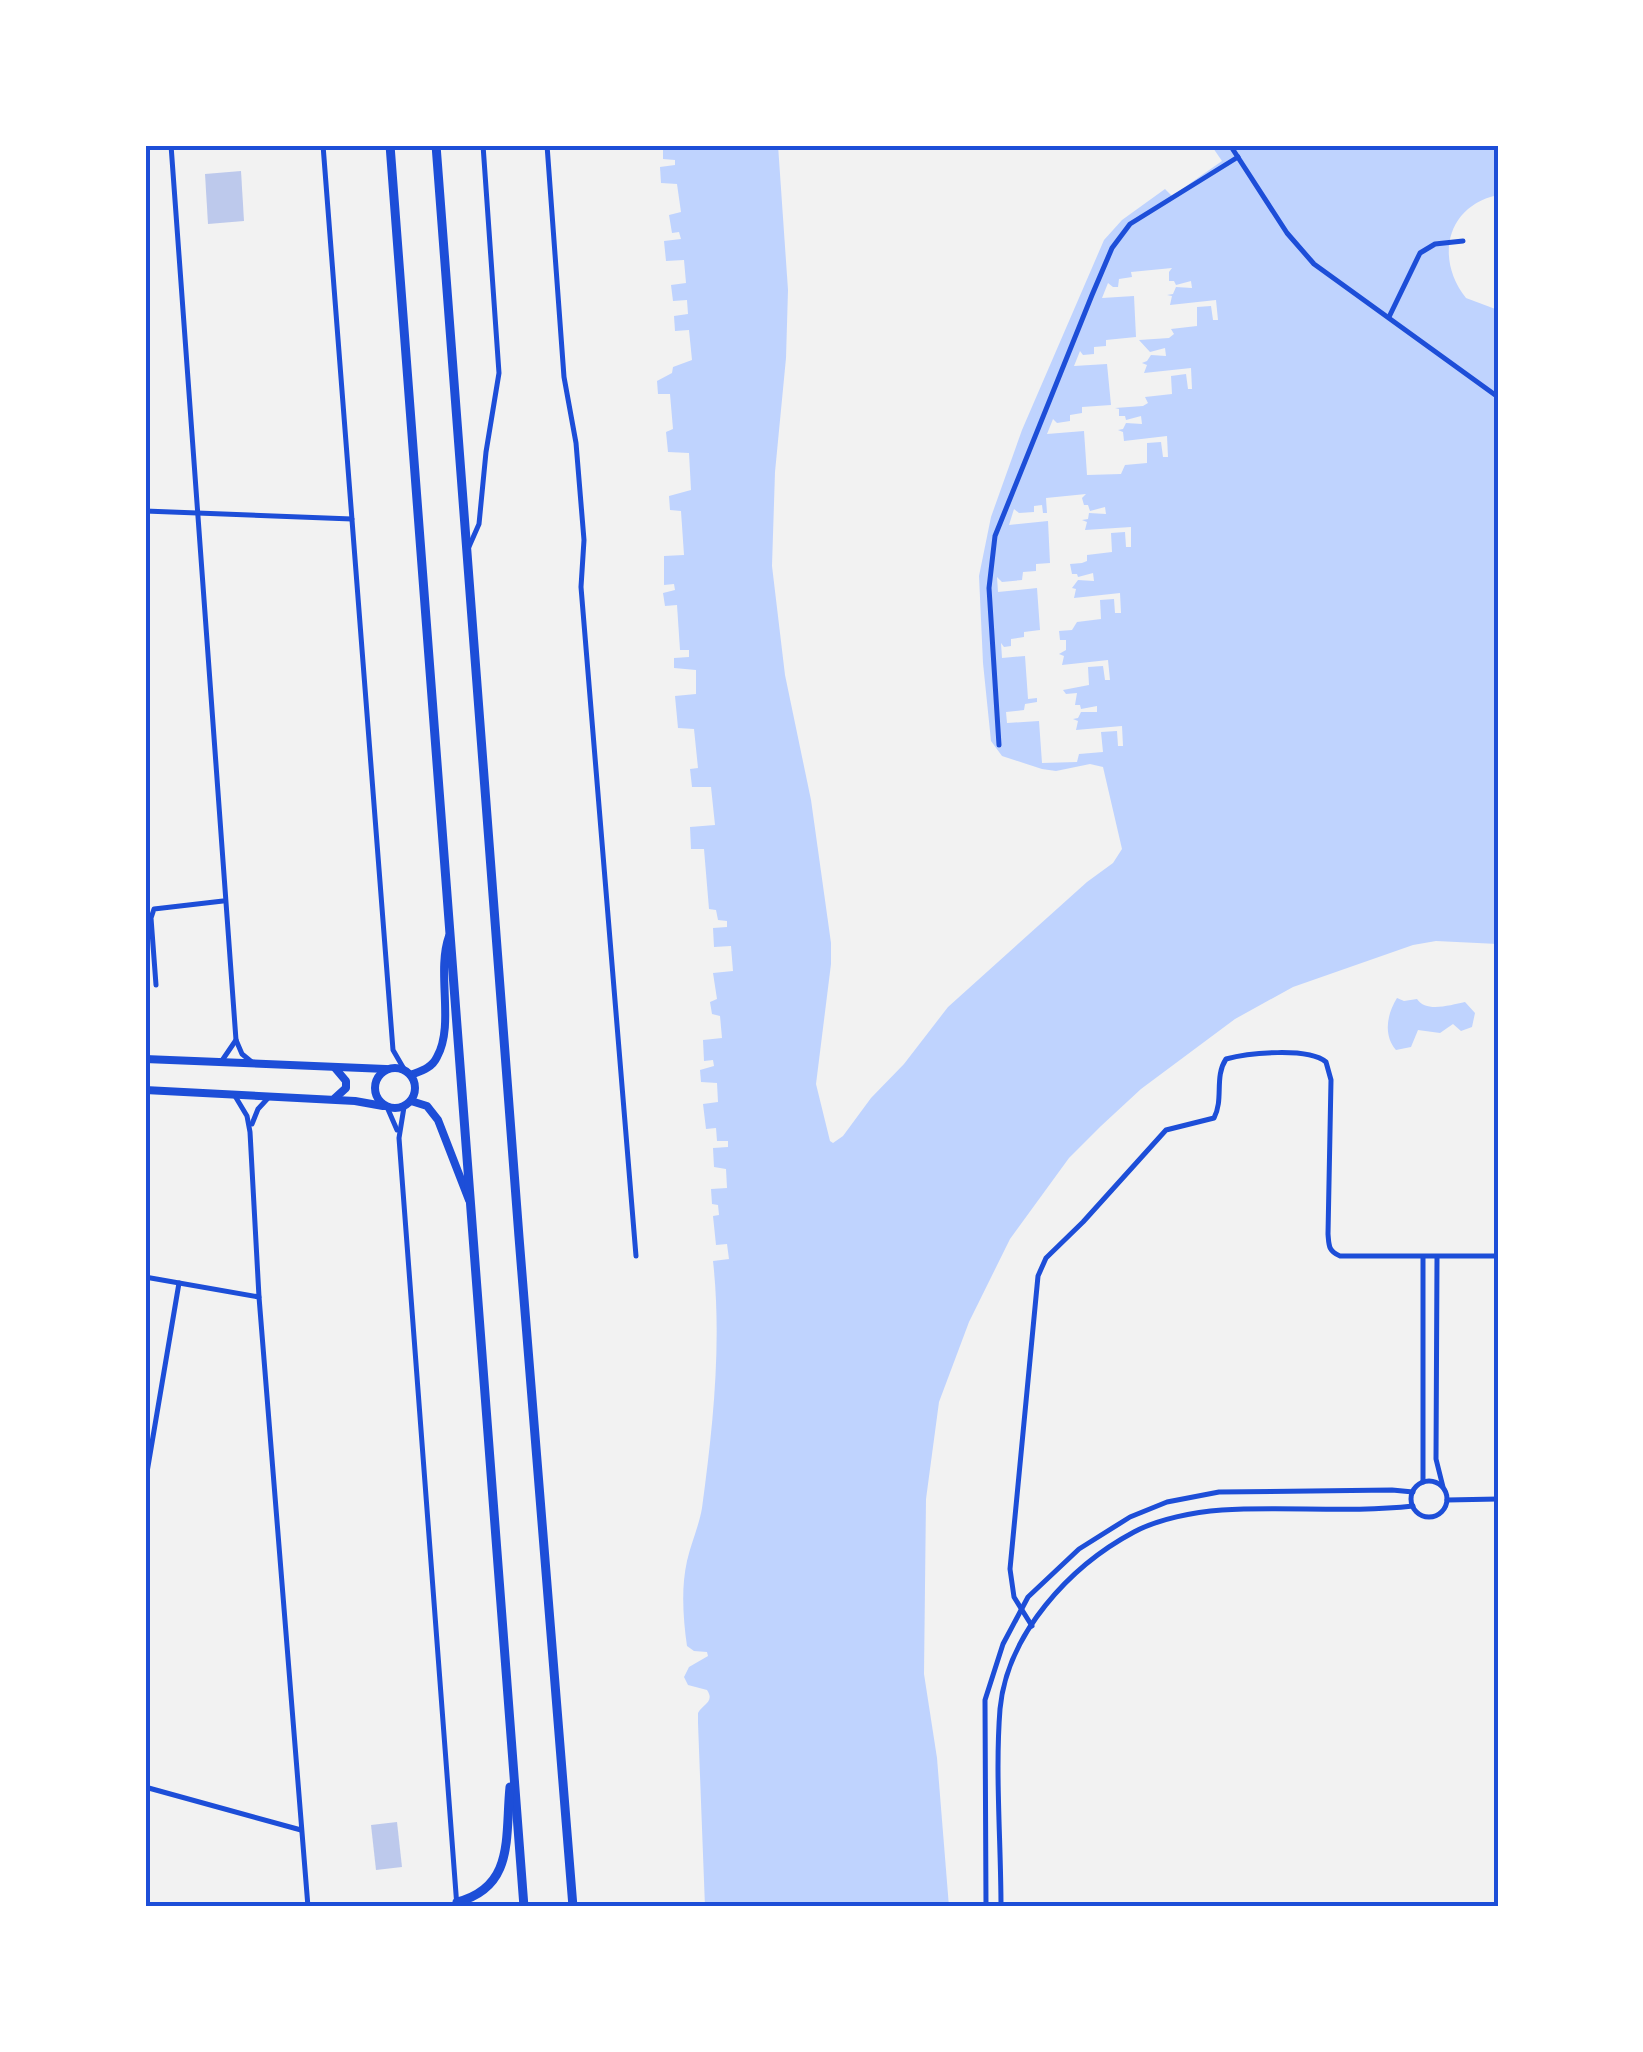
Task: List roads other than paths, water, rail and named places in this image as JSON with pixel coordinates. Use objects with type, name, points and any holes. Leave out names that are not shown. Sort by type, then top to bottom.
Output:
[{"type":"highway","points":[[390,145],[524,1907]]},
{"type":"highway","points":[[436,145],[573,1907]]},
{"type":"highway","points":[[457,1904],[489,1888],[501,1868],[512,1759]]},
{"type":"main road","points":[[145,1058],[407,1072],[432,1065],[439,1052],[445,948],[450,932]]},
{"type":"main road","points":[[331,1100],[346,1088],[346,1081],[336,1068]]},
{"type":"main road","points":[[385,1107],[376,1098],[374,1087],[377,1076],[387,1069]]},
{"type":"main road","points":[[407,1072],[415,1083],[408,1104]]},
{"type":"main road","points":[[145,1090],[331,1100],[385,1107],[428,1106],[438,1120],[470,1204]]},
{"type":"street","points":[[171,145],[236,1040],[242,1054],[253,1064]]},
{"type":"street","points":[[323,145],[393,1050],[387,1069]]},
{"type":"street","points":[[467,552],[480,524],[486,452],[499,373],[483,145]]},
{"type":"street","points":[[547,145],[564,378],[576,443],[584,540],[582,596],[636,1256]]},
{"type":"street","points":[[1230,145],[1314,264],[1498,397]]},
{"type":"street","points":[[999,745],[988,574],[996,536],[1092,295],[1112,248],[1130,224],[1238,157]]},
{"type":"street","points":[[1389,318],[1420,254],[1435,244],[1461,241]]},
{"type":"street","points":[[145,511],[353,519]]},
{"type":"street","points":[[156,985],[151,918],[154,909],[225,901]]},
{"type":"street","points":[[221,1062],[236,1040]]},
{"type":"street","points":[[393,1050],[407,1072]]},
{"type":"street","points":[[1032,1626],[1014,1597],[1010,1569],[1038,1276],[1046,1258],[1166,1130],[1214,1118],[1220,1107],[1220,1072],[1226,1059],[1311,1053],[1326,1062],[1331,1080],[1329,1248],[1340,1256],[1498,1256]]},
{"type":"street","points":[[232,1094],[247,1116],[250,1132],[259,1298],[308,1907]]},
{"type":"street","points":[[250,1132],[255,1115],[270,1096]]},
{"type":"street","points":[[408,1104],[399,1138],[457,1904]]},
{"type":"street","points":[[385,1107],[399,1138]]},
{"type":"street","points":[[1423,1258],[1423,1482]]},
{"type":"street","points":[[1437,1258],[1436,1460],[1447,1500],[1442,1512],[1430,1517],[1413,1506],[1413,1492],[1423,1482],[1443,1487]]},
{"type":"street","points":[[145,1277],[259,1298]]},
{"type":"street","points":[[145,1484],[179,1283]]},
{"type":"street","points":[[986,1907],[985,1700],[1003,1644],[1028,1597],[1079,1549],[1130,1517],[1167,1502],[1219,1492],[1413,1492]]},
{"type":"street","points":[[1447,1500],[1498,1498]]},
{"type":"street","points":[[1001,1907],[1000,1706],[1015,1657],[1032,1626],[1066,1582],[1136,1531],[1175,1518],[1220,1510],[1413,1506]]},
{"type":"street","points":[[145,1787],[301,1830]]},
{"type":"water","points":[[656,145],[778,145],[788,290],[772,566],[785,675],[811,800],[831,943],[816,1084],[833,1143],[904,1064],[948,1007],[1113,863],[1122,849],[1103,767],[1090,764],[1056,771],[1042,769],[1002,756],[991,741],[979,576],[991,517],[1022,430],[1104,240],[1122,220],[1165,189],[1172,196],[1222,161],[1211,145],[1498,145],[1498,195],[1467,210],[1457,222],[1449,251],[1456,283],[1466,298],[1498,310],[1498,944],[1436,941],[1413,945],[1293,987],[1235,1019],[1141,1089],[1101,1126],[1069,1158],[1010,1239],[969,1322],[939,1402],[926,1499],[924,1674],[937,1758],[949,1907],[705,1907],[698,1713],[710,1697],[707,1690],[688,1685],[684,1677],[689,1667],[708,1656],[707,1652],[687,1646],[683,1592],[702,1508],[713,1416],[717,1323],[713,1261],[729,1259],[727,1244],[716,1245],[713,1216],[719,1215],[718,1205],[712,1204],[711,1189],[727,1188],[726,1169],[714,1167],[713,1148],[728,1147],[728,1141],[717,1141],[716,1128],[706,1129],[703,1104],[718,1102],[717,1083],[701,1082],[700,1070],[714,1066],[713,1060],[704,1061],[703,1040],[722,1038],[720,1016],[712,1014],[710,1002],[717,999],[713,973],[733,971],[731,946],[714,947],[713,928],[727,927],[727,921],[718,920],[716,910],[709,909],[704,849],[691,849],[690,827],[715,825],[711,787],[692,787],[690,769],[698,768],[694,729],[678,728],[675,696],[696,694],[696,670],[674,668],[674,658],[689,657],[689,650],[680,650],[677,605],[665,606],[663,593],[675,590],[674,584],[664,585],[664,556],[684,555],[681,511],[670,510],[669,496],[691,490],[689,453],[668,452],[666,432],[673,429],[670,394],[658,394],[657,381],[672,373],[673,367],[692,360],[689,330],[675,331],[674,316],[688,314],[687,300],[673,301],[671,285],[686,283],[684,260],[666,261],[664,241],[681,239],[679,232],[672,233],[669,215],[681,212],[677,184],[661,183],[660,167],[675,165],[675,160],[663,159],[663,150],[656,149]]},
{"type":"water","points":[[1397,998],[1417,999],[1432,1007],[1465,1002],[1475,1013],[1472,1027],[1461,1031],[1453,1024],[1440,1033],[1418,1030],[1411,1047],[1396,1050],[1389,1038],[1388,1024]]}]
